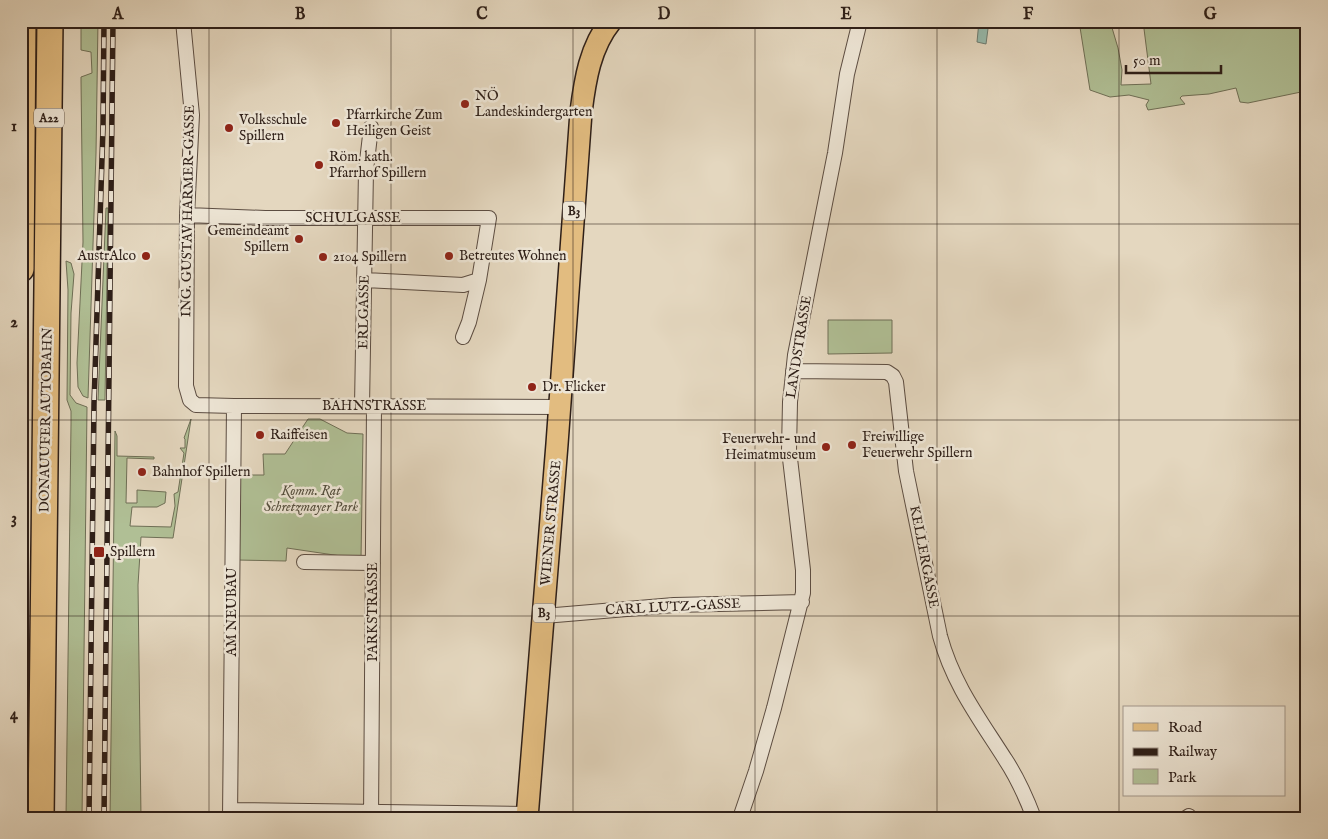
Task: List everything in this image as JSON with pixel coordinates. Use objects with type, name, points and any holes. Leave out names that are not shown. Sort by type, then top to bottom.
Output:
[{"type":"highway","name":"A22","points":[[21,269],[23,21]]},
{"type":"highway","name":"DONAUUFER AUTOBAHN","points":[[41,818],[50,21]]},
{"type":"main road","name":"B3","points":[[560,407],[584,91],[593,52],[611,21]]},
{"type":"main road","name":"WIENER STRASSE","points":[[527,816],[560,407]]},
{"type":"street","name":"ING. GUSTAV HARMER-GASSE","points":[[183,21],[192,115],[187,215],[186,386],[190,400]]},
{"type":"street","name":"LANDSTRASSE","points":[[740,818],[758,762],[802,602],[803,570],[789,450],[793,371],[835,153],[847,74],[860,21]]},
{"type":"street","name":"ERLGASSE","points":[[368,406],[365,218],[366,170],[371,128]]},
{"type":"street","name":"SCHULGASSE","points":[[187,215],[274,218],[489,218],[478,280]]},
{"type":"street","points":[[365,280],[463,285],[478,280]]},
{"type":"street","points":[[463,337],[469,322],[478,280]]},
{"type":"street","name":"KELLERGASSE","points":[[793,371],[888,372],[893,376],[896,382],[906,471],[945,656],[976,716],[1006,760],[1023,791],[1034,818]]},
{"type":"street","name":"BAHNSTRASSE","points":[[190,400],[196,405],[234,406],[560,407]]},
{"type":"street","name":"AM NEUBAU","points":[[230,814],[234,406]]},
{"type":"street","name":"PARKSTRASSE","points":[[368,406],[373,563],[371,815]]},
{"type":"street","points":[[304,562],[373,563]]},
{"type":"street","name":"CARL LUTZ-GASSE","points":[[544,616],[674,605],[802,602]]},
{"type":"street","points":[[230,814],[527,816]]},
{"type":"green space","points":[[81,21],[98,21],[96,153],[88,398],[83,396],[78,387],[77,363],[83,242],[81,77],[92,73],[91,52],[81,50]]},
{"type":"green space","points":[[1079,21],[1110,21],[1122,70],[1121,85],[1151,84],[1143,21],[1307,21],[1307,89],[1301,92],[1248,103],[1240,102],[1236,88],[1209,94],[1182,96],[1180,98],[1185,104],[1148,110],[1146,105],[1149,100],[1129,95],[1110,97],[1090,90]]},
{"type":"green space","points":[[106,208],[108,208],[105,400],[98,400]]},
{"type":"green space","points":[[66,261],[71,263],[74,274],[71,313],[70,395],[76,403],[87,407],[82,818],[66,818],[71,411],[67,400],[68,290]]},
{"type":"green space","points":[[828,320],[892,320],[892,353],[828,354]]},
{"type":"green space","points":[[191,419],[173,538],[141,537],[138,585],[141,818],[110,818],[115,431],[117,436],[117,456],[154,457],[154,459],[127,458],[126,503],[137,503],[137,490],[166,492],[165,503],[157,507],[132,507],[130,526],[171,527],[175,506],[174,494],[178,492],[184,453],[180,448],[185,448],[184,438]]},
{"type":"green space","name":"Komm. Rat Schretzmayer Park","points":[[308,419],[320,419],[347,433],[363,434],[361,559],[287,548],[286,561],[237,560],[240,475],[264,475],[263,454],[285,454]]},
{"type":"shaded area","points":[[979,21],[989,21],[986,44],[977,42]]},
{"type":"railway","points":[[89,818],[94,404],[103,128],[104,21]]},
{"type":"railway","points":[[104,818],[113,21]]},
{"type":"place","name":"NÖ Landeskindergarten","points":[[465,104]]},
{"type":"place","name":"Pfarrkirche Zum Heiligen Geist","points":[[336,123]]},
{"type":"place","name":"Volksschule Spillern","points":[[229,128]]},
{"type":"place","name":"Röm. kath. Pfarrhof Spillern","points":[[319,165]]},
{"type":"place","name":"Gemeindeamt Spillern","points":[[299,239]]},
{"type":"place","name":"AustrAlco","points":[[146,256]]},
{"type":"place","name":"Betreutes Wohnen","points":[[449,256]]},
{"type":"place","name":"2104 Spillern","points":[[323,257]]},
{"type":"place","name":"Dr. Flicker","points":[[532,387]]},
{"type":"place","name":"Raiffeisen","points":[[260,435]]},
{"type":"place","name":"Freiwillige Feuerwehr Spillern","points":[[852,445]]},
{"type":"place","name":"Feuerwehr- und Heimatmuseum","points":[[826,447]]},
{"type":"place","name":"Bahnhof Spillern","points":[[142,472]]},
{"type":"place","name":"Spillern","points":[[99,552]]}]
